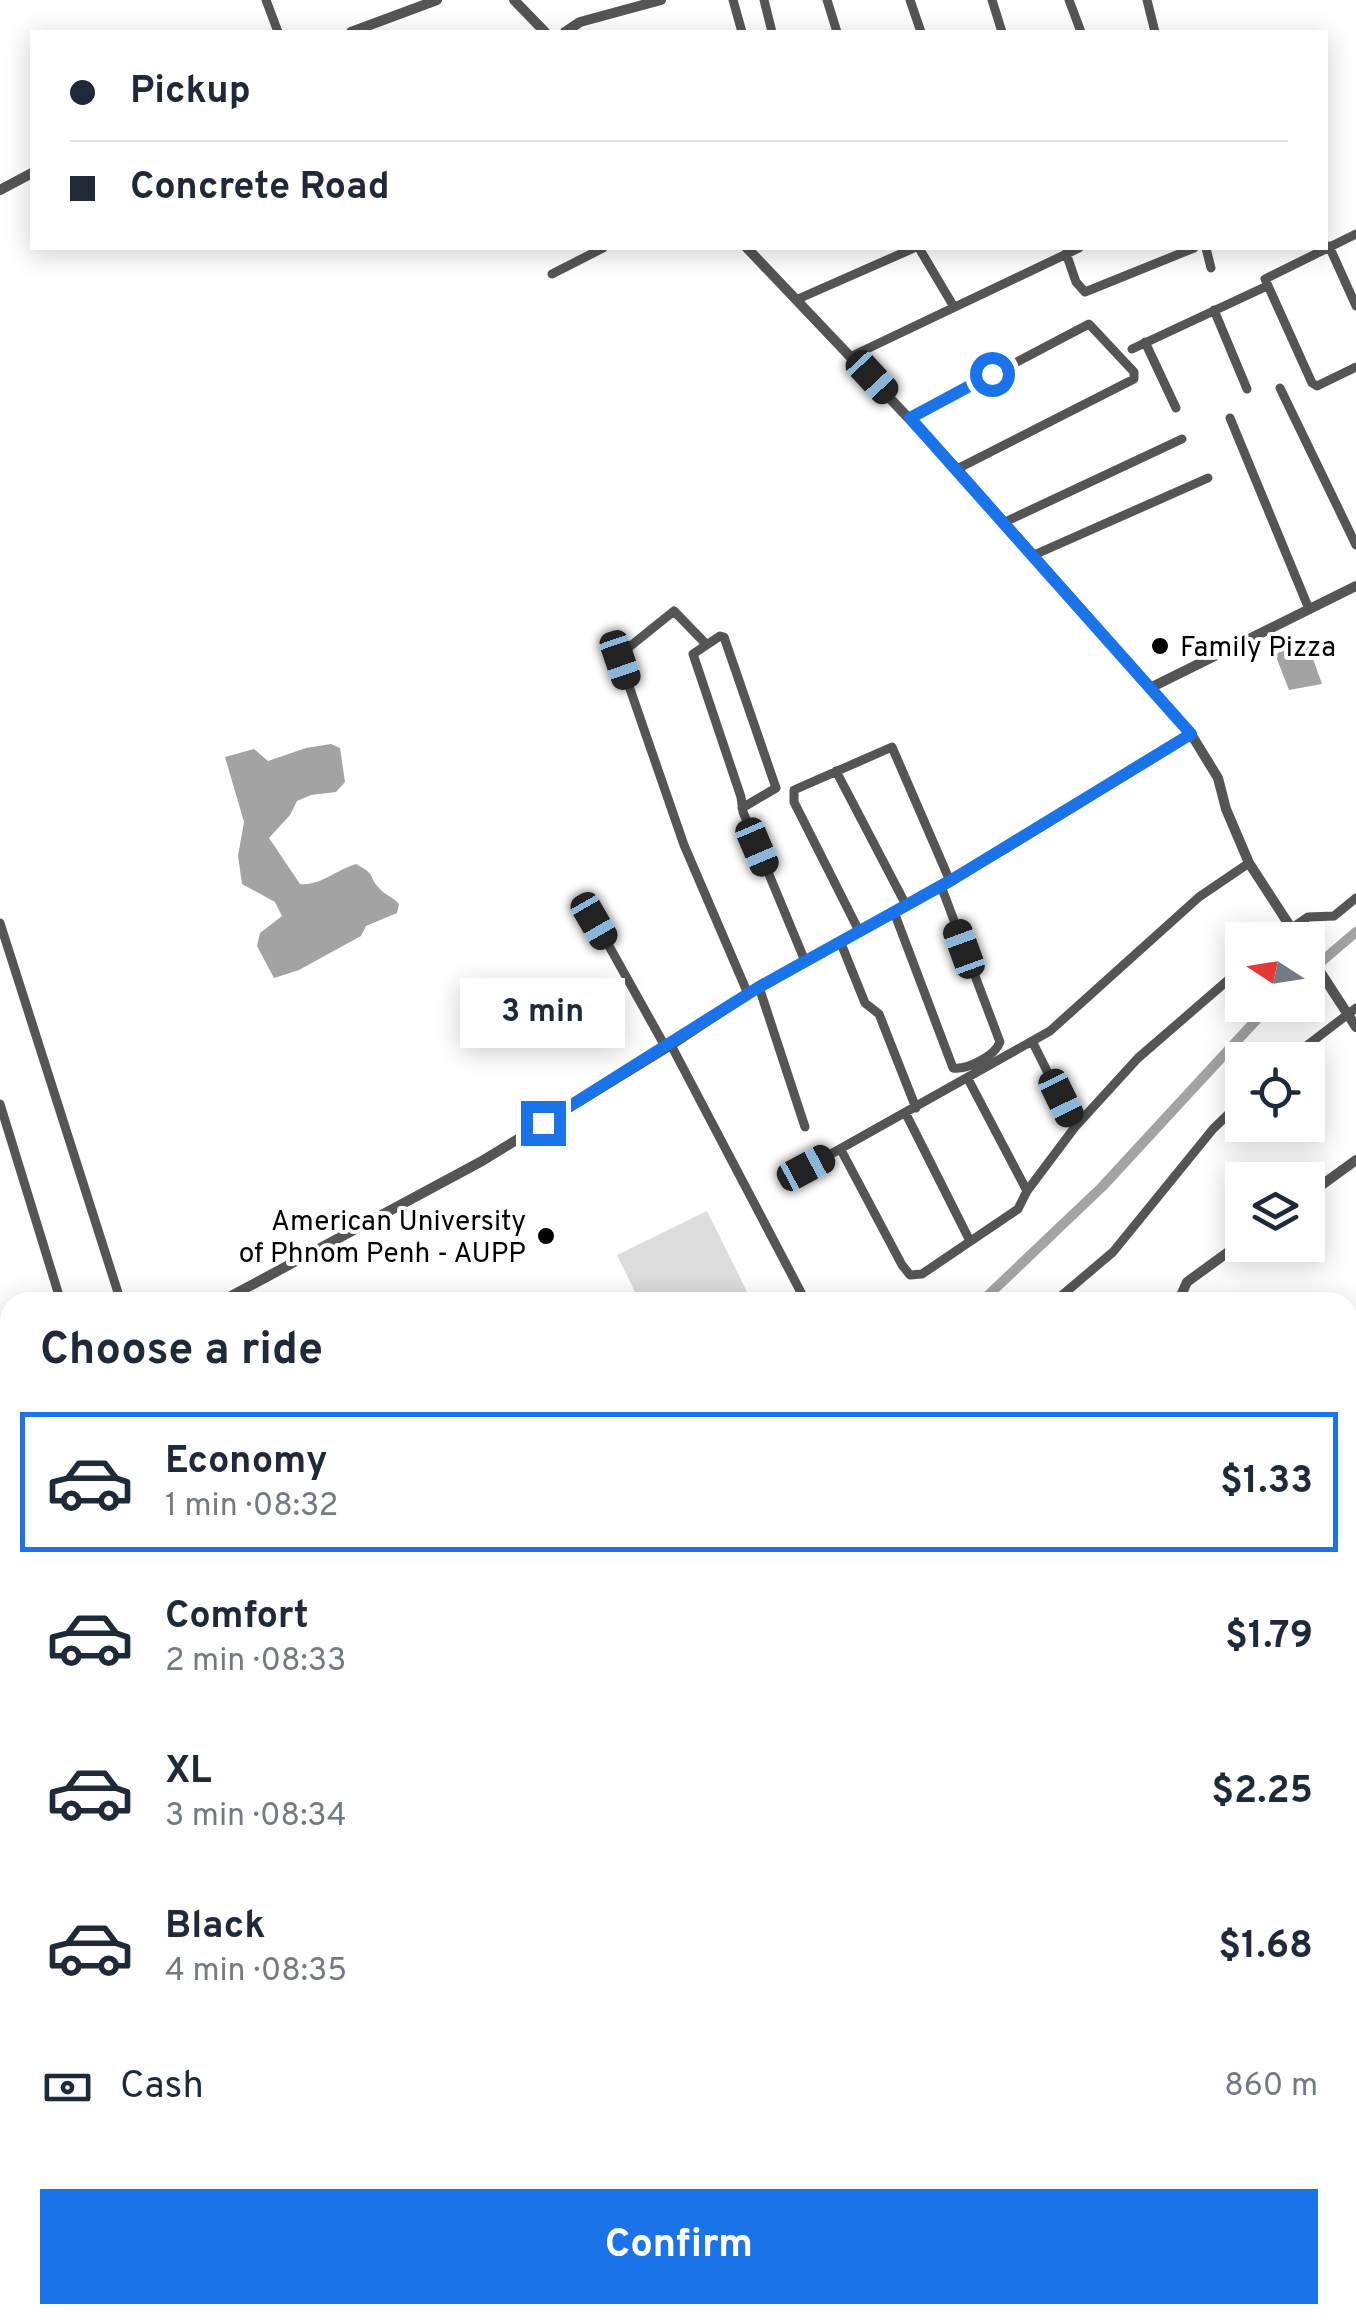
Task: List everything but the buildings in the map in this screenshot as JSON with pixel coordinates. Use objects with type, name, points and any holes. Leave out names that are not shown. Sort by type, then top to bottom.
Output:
[{"type":"street","points":[[266,0],[277,30]]},
{"type":"street","points":[[369,30],[437,0]]},
{"type":"street","points":[[514,0],[543,30]]},
{"type":"street","points":[[568,30],[580,22],[661,0]]},
{"type":"street","points":[[733,0],[741,30]]},
{"type":"street","points":[[764,0],[772,30]]},
{"type":"street","points":[[827,0],[836,30]]},
{"type":"street","points":[[910,0],[920,30]]},
{"type":"street","points":[[992,0],[1001,30]]},
{"type":"street","points":[[1069,0],[1081,30]]},
{"type":"street","points":[[1147,0],[1154,30]]},
{"type":"street","points":[[0,190],[30,174]]},
{"type":"street","points":[[1356,234],[1330,246],[1356,306]]},
{"type":"street","points":[[552,274],[599,250]]},
{"type":"street","points":[[751,250],[958,469],[1191,734],[1218,778],[1226,808],[1250,863],[1287,922]]},
{"type":"street","points":[[798,299],[911,250]]},
{"type":"street","points":[[917,250],[954,306]]},
{"type":"street","points":[[852,356],[1074,250]]},
{"type":"street","points":[[1066,253],[1076,282],[1085,292],[1189,250]]},
{"type":"street","points":[[1206,250],[1211,268]]},
{"type":"street","points":[[1321,250],[1266,276],[1268,286],[1312,384],[1317,386],[1356,367]]},
{"type":"street","points":[[1132,349],[1268,286]]},
{"type":"street","points":[[1214,310],[1246,388]]},
{"type":"street","points":[[910,418],[1088,324],[1134,372],[1134,379],[958,469]]},
{"type":"street","points":[[1146,342],[1176,408]]},
{"type":"street","points":[[1280,388],[1356,545]]},
{"type":"street","points":[[1230,418],[1309,609]]},
{"type":"street","points":[[1005,522],[1182,439]]},
{"type":"street","points":[[1034,555],[1208,478]]},
{"type":"street","points":[[1152,687],[1356,586]]},
{"type":"street","points":[[705,644],[674,611],[624,652],[620,660],[684,845],[753,990],[805,1127]]},
{"type":"street","points":[[742,808],[776,788],[724,637],[717,636],[693,656],[742,808],[805,961]]},
{"type":"street","points":[[239,1292],[482,1161],[669,1047],[753,990],[946,884],[1191,734]]},
{"type":"street","points":[[859,931],[792,797],[794,790],[885,748],[895,749],[1000,1042],[996,1051],[960,1070],[953,1068],[894,912]]},
{"type":"street","points":[[836,771],[906,906]]},
{"type":"street","points":[[806,1168],[968,1079],[1066,1018],[1199,897],[1250,863]]},
{"type":"street","points":[[1304,922],[1308,918],[1334,916],[1356,898]]},
{"type":"street","points":[[594,921],[669,1047],[801,1292]]},
{"type":"street","points":[[0,924],[118,1292]]},
{"type":"street","points":[[840,941],[866,1003],[879,1014],[916,1108]]},
{"type":"street","points":[[1325,977],[1349,1009],[1356,1027]]},
{"type":"street","points":[[841,1150],[902,1266],[910,1275],[922,1274],[1018,1209],[1075,1127],[1138,1058],[1225,983]]},
{"type":"street","points":[[1310,1042],[1349,1009]]},
{"type":"street","points":[[1032,1041],[1075,1127]]},
{"type":"street","points":[[968,1079],[1027,1191]]},
{"type":"street","points":[[0,1104],[59,1292]]},
{"type":"street","points":[[906,1114],[970,1241]]},
{"type":"street","points":[[1066,1292],[1113,1252],[1225,1118]]},
{"type":"street","points":[[1325,1183],[1356,1160]]},
{"type":"street","points":[[1182,1292],[1187,1282],[1225,1254]]},
{"type":"shaded area","points":[[1307,642],[1322,684],[1289,690],[1275,654]]},
{"type":"shaded area","points":[[331,744],[340,748],[345,782],[336,792],[297,801],[269,838],[300,884],[321,880],[356,864],[399,904],[397,913],[366,926],[361,936],[299,970],[274,978],[257,946],[260,933],[282,916],[275,902],[242,884],[238,856],[244,822],[225,757],[254,749],[268,761]]},
{"type":"shaded area","points":[[707,1211],[747,1292],[635,1292],[617,1255]]},
{"type":"waterway","points":[[1325,958],[1356,932]]},
{"type":"waterway","points":[[992,1292],[1102,1187],[1254,1022]]},
{"type":"place","name":"Family Pizza","points":[[1160,646]]},
{"type":"place","name":"American University of Phnom Penh - AUPP","points":[[546,1236]]},
{"type":"route","points":[[543,1123],[759,987],[950,881],[1191,734],[910,418],[992,374]]}]
